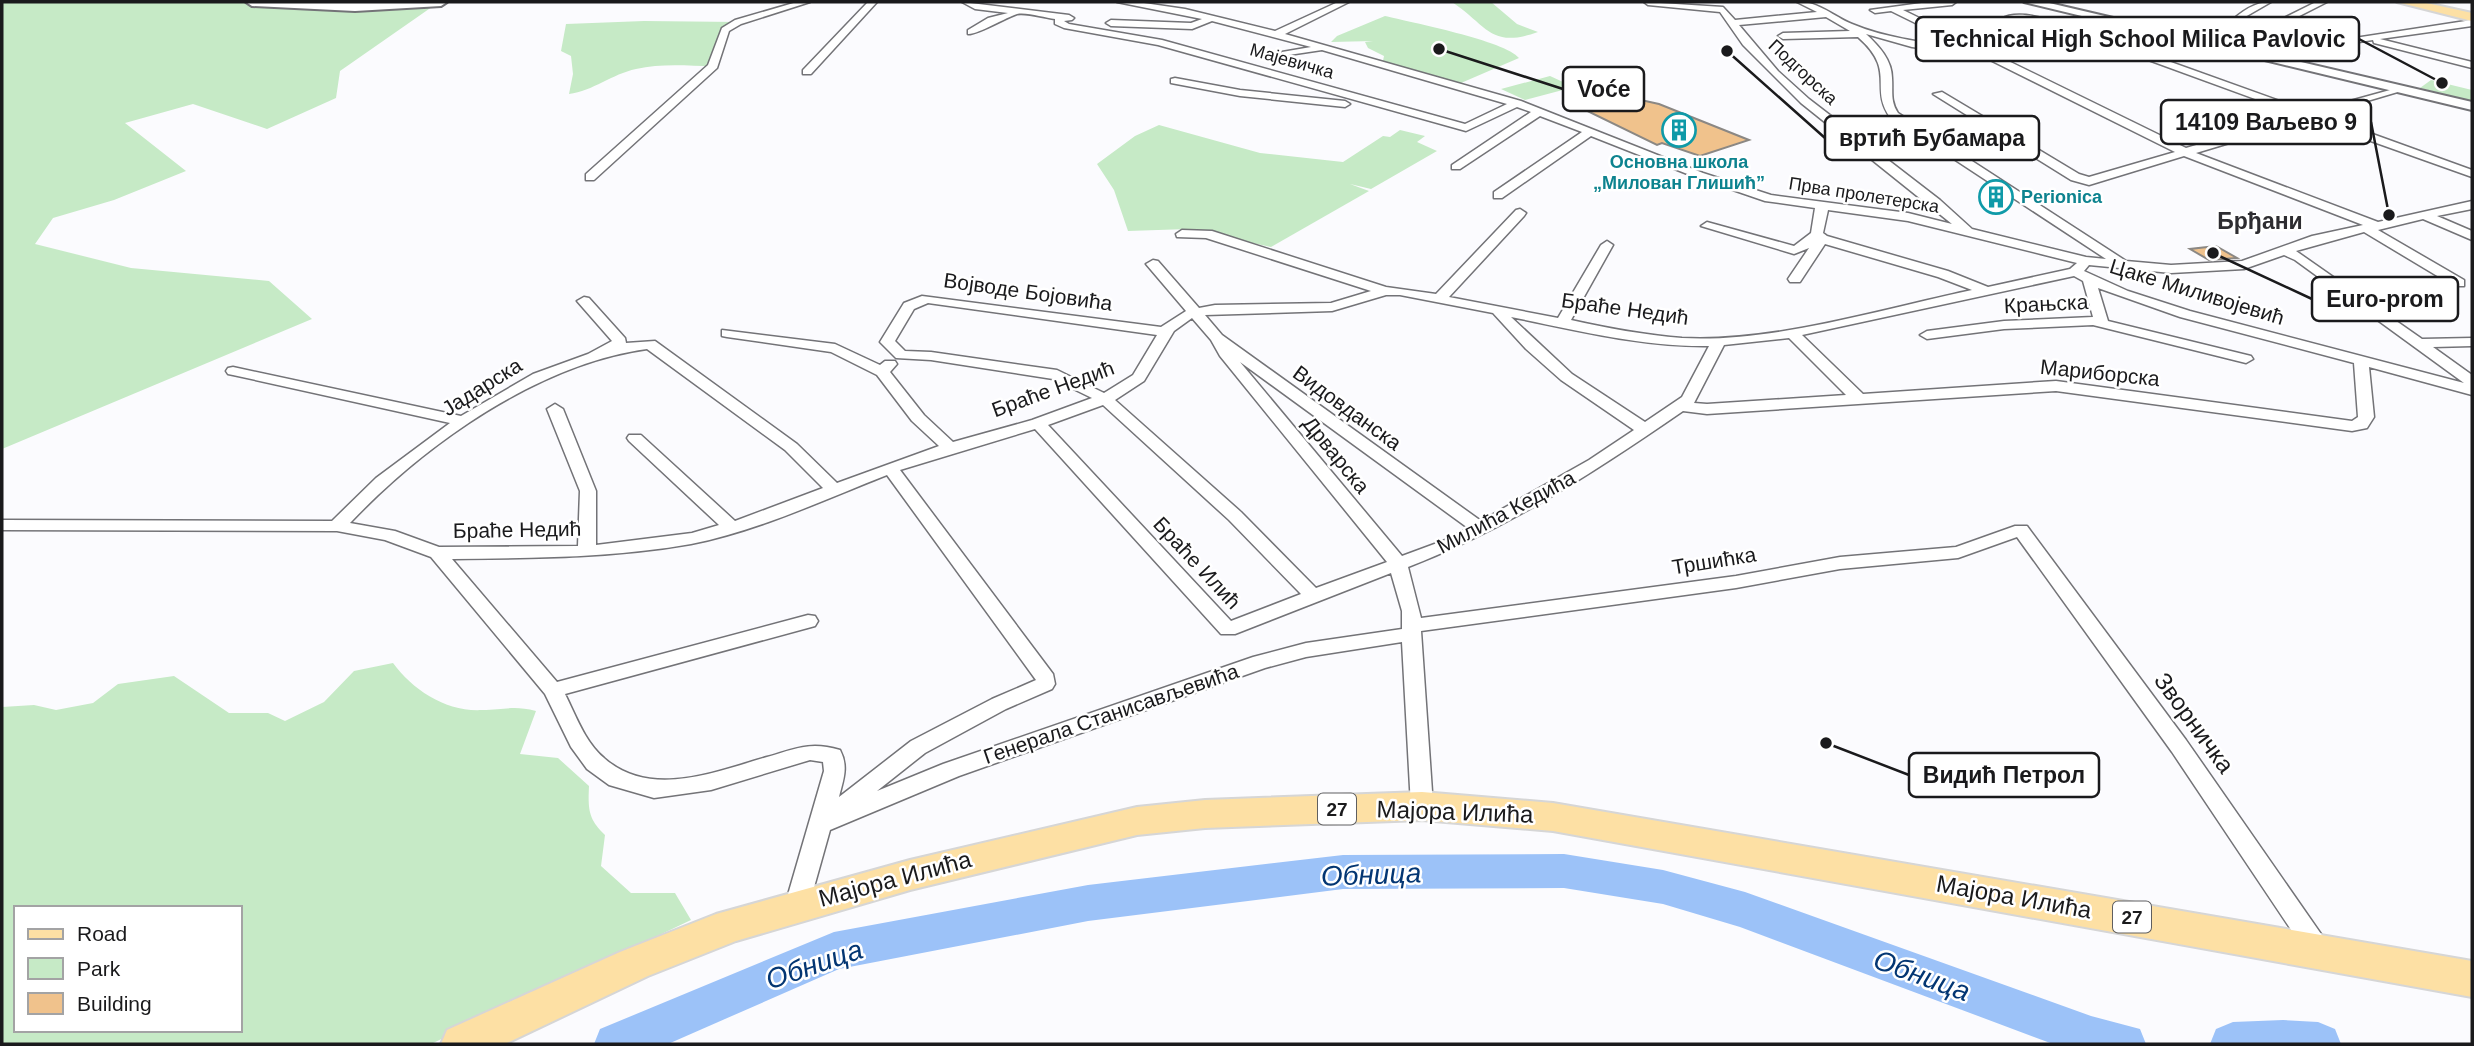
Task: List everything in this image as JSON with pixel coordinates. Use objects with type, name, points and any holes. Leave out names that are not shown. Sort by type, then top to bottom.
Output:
[{"type":"main road","points":[[2404,2],[2472,17]]},
{"type":"main road","name":"Мајора Илића","points":[[479,1036],[703,936],[797,905],[1047,841],[1137,821],[1205,814],[1422,806],[1512,811],[1615,826],[2472,979]]},
{"type":"street","points":[[252,2],[355,7],[441,2]]},
{"type":"street","points":[[590,177],[713,66],[725,30],[738,22],[806,2]]},
{"type":"street","points":[[807,72],[873,2]]},
{"type":"street","points":[[966,2],[978,7],[1112,23],[1192,26],[1212,18]]},
{"type":"street","name":"Прва пролетерска","points":[[1121,2],[1212,18],[1276,34],[1517,103],[1699,176],[1769,198],[1908,217],[1966,230],[2080,266],[2124,265],[2171,269],[2251,264],[2283,250],[2472,205]]},
{"type":"street","points":[[1276,34],[1345,2]]},
{"type":"street","name":"Подгорска","points":[[1648,2],[1723,10],[1731,23],[1787,84],[1835,125],[1932,197],[1966,230]]},
{"type":"street","points":[[1801,2],[1830,13],[1855,30],[1886,68],[1886,103],[1894,115],[2124,265]]},
{"type":"street","points":[[1875,10],[1952,2]]},
{"type":"street","points":[[2030,2],[2472,106]]},
{"type":"street","points":[[1783,36],[1855,30],[1912,44],[1982,52],[2207,44],[2242,15],[2267,2]]},
{"type":"street","points":[[2263,31],[2323,2]]},
{"type":"street","points":[[1892,8],[2189,154],[2372,227],[2459,283]]},
{"type":"street","points":[[971,32],[991,20],[1004,19],[1018,11]]},
{"type":"street","points":[[1731,23],[1830,13]]},
{"type":"street","name":"Мајевичка","points":[[1062,16],[1058,22],[1067,26],[1159,42],[1361,103]]},
{"type":"street","points":[[2006,19],[2033,18],[2472,174]]},
{"type":"street","points":[[2281,50],[2472,23]]},
{"type":"street","points":[[2370,39],[2472,65]]},
{"type":"street","points":[[1285,54],[1325,48]]},
{"type":"street","points":[[1175,81],[1228,92],[1361,103],[1451,128],[1466,128],[1517,103]]},
{"type":"street","points":[[1938,94],[2085,181],[2189,154],[2397,89]]},
{"type":"street","points":[[1457,167],[1499,136],[1541,111]]},
{"type":"street","points":[[1498,195],[1591,131]]},
{"type":"street","points":[[1795,279],[1820,237],[1822,206]]},
{"type":"street","points":[[1440,298],[1520,213]]},
{"type":"street","points":[[2426,216],[2472,236]]},
{"type":"street","points":[[1707,226],[1794,250],[1820,237],[1943,274],[1984,290]]},
{"type":"street","points":[[1182,234],[1207,234],[1385,292]]},
{"type":"street","points":[[1562,323],[1607,245]]},
{"type":"street","points":[[2283,250],[2300,257],[2472,382]]},
{"type":"street","name":"Видовданска","points":[[1153,264],[1217,338],[1408,479],[1481,529]]},
{"type":"street","name":"Браће Недић","points":[[2,525],[337,526],[389,536],[437,553],[587,552],[650,546],[733,528],[949,447],[1038,423],[1105,399],[1139,378],[1165,332],[1177,320],[1193,313],[1214,309],[1322,308],[1385,292],[1405,291],[1645,338],[1719,341],[1792,332],[2080,266]]},
{"type":"street","name":"Цаке Миливојевић","points":[[2080,266],[2089,281],[2185,314],[2472,390]]},
{"type":"street","points":[[2089,281],[2102,323]]},
{"type":"street","name":"Војводе Бојовића","points":[[901,355],[887,342],[909,306],[920,299],[1165,332]]},
{"type":"street","points":[[584,301],[620,341],[613,349]]},
{"type":"street","points":[[1498,310],[1534,352],[1564,377],[1646,430]]},
{"type":"street","name":"Крањска","points":[[1927,335],[2004,326],[2102,323],[2246,359]]},
{"type":"street","points":[[1792,332],[1861,401]]},
{"type":"street","points":[[727,333],[835,348],[883,372],[918,418],[949,447]]},
{"type":"street","name":"Дрварска","points":[[1217,338],[1225,353],[1398,564]]},
{"type":"street","name":"Милића Кедића","points":[[1398,564],[1481,529],[1595,464],[1682,406],[1693,394],[1719,341]]},
{"type":"street","points":[[2417,343],[2472,342]]},
{"type":"street","name":"Јадарска","points":[[337,526],[384,478],[464,421],[541,375],[613,349],[650,344],[791,447],[835,490]]},
{"type":"street","points":[[883,372],[901,355],[1057,375],[1105,399],[1235,516],[1314,596]]},
{"type":"street","name":"Мариборска","points":[[1682,406],[1707,409],[1861,401],[2023,387],[2072,387],[2352,426],[2361,425],[2366,417],[2361,359]]},
{"type":"street","points":[[233,371],[464,421]]},
{"type":"street","points":[[555,409],[588,491],[587,552]]},
{"type":"street","name":"Браће Илић","points":[[1038,423],[1228,629],[1398,564]]},
{"type":"street","points":[[635,438],[733,528]]},
{"type":"street","points":[[820,824],[900,759],[956,726],[1045,684],[1046,679],[890,468]]},
{"type":"street","name":"Тршићка","points":[[1412,630],[1840,564],[1958,552],[2021,530]]},
{"type":"street","name":"Зворничка","points":[[2021,530],[2202,778],[2319,951]]},
{"type":"street","points":[[437,553],[553,690],[578,741],[595,763],[633,786],[654,790],[711,782],[810,752],[832,756],[835,771],[797,905]]},
{"type":"street","points":[[1398,564],[1409,596],[1422,806]]},
{"type":"street","points":[[553,690],[808,621]]},
{"type":"street","name":"Генерала Станисављевића","points":[[820,824],[951,770],[1054,736],[1150,698],[1306,650],[1412,630]]},
{"type":"green space","points":[[2,2],[237,2],[319,7],[329,2],[439,2],[340,71],[336,98],[267,129],[193,104],[125,123],[186,171],[114,200],[53,218],[35,244],[131,268],[269,281],[312,319],[2,449]]},
{"type":"green space","points":[[1452,2],[1491,2],[1517,24],[1538,32],[1522,37],[1499,36],[1482,27]]},
{"type":"green space","points":[[1385,16],[1477,39],[1496,45],[1519,58],[1461,83],[1383,61],[1384,56],[1368,48],[1365,42],[1373,41],[1331,42],[1337,36]]},
{"type":"green space","points":[[738,22],[725,30],[713,66],[645,67],[627,71],[586,90],[569,94],[573,74],[571,56],[561,51],[566,24]]},
{"type":"green space","points":[[1550,76],[1574,87],[1525,100],[1501,89]]},
{"type":"green space","points":[[2431,80],[2472,90],[2472,101],[2420,88]]},
{"type":"green space","points":[[1159,125],[1260,153],[1343,162],[1383,136],[1390,137],[1400,130],[1425,136],[1417,142],[1437,151],[1371,189],[1350,184],[1369,191],[1271,247],[1188,229],[1128,231],[1114,190],[1097,164],[1135,136]]},
{"type":"green space","points":[[393,663],[420,690],[443,703],[469,710],[515,708],[536,711],[520,754],[558,758],[589,786],[590,813],[605,835],[601,866],[631,893],[675,893],[691,920],[431,1044],[2,1044],[2,707],[34,705],[56,710],[93,703],[118,684],[174,676],[229,713],[268,713],[285,721],[324,702],[354,671]]},
{"type":"building","name":"Основна школа „Милован Глишић”","points":[[1602,97],[1622,106],[1641,100],[1659,104],[1749,140],[1700,156],[1662,143],[1657,145],[1575,105]]},
{"type":"building","points":[[2216,246],[2237,258],[2209,260],[2190,249]]},
{"type":"waterway","name":"Обница","points":[[617,1044],[834,951],[1088,903],[1343,872],[1564,871],[1663,887],[1745,910],[2091,1037],[2123,1044]]},
{"type":"waterway","name":"Обница","points":[[2233,1044],[2283,1041],[2318,1044]]},
{"type":"place","name":"Voće","points":[[1439,49]]},
{"type":"place","name":"вртић Бубамара","points":[[1727,51]]},
{"type":"place","name":"Technical High School Milica Pavlovic","points":[[2442,83]]},
{"type":"place","name":"Основна школа „Милован Глишић”","points":[[1679,130]]},
{"type":"place","name":"Perionica","points":[[1996,197]]},
{"type":"place","name":"14109 Ваљево 9","points":[[2389,215]]},
{"type":"place","name":"Euro-prom","points":[[2213,253]]},
{"type":"place","name":"Видић Петрол","points":[[1826,743]]},
{"type":"district","name":"Брђани","points":[[2260,221]]}]
